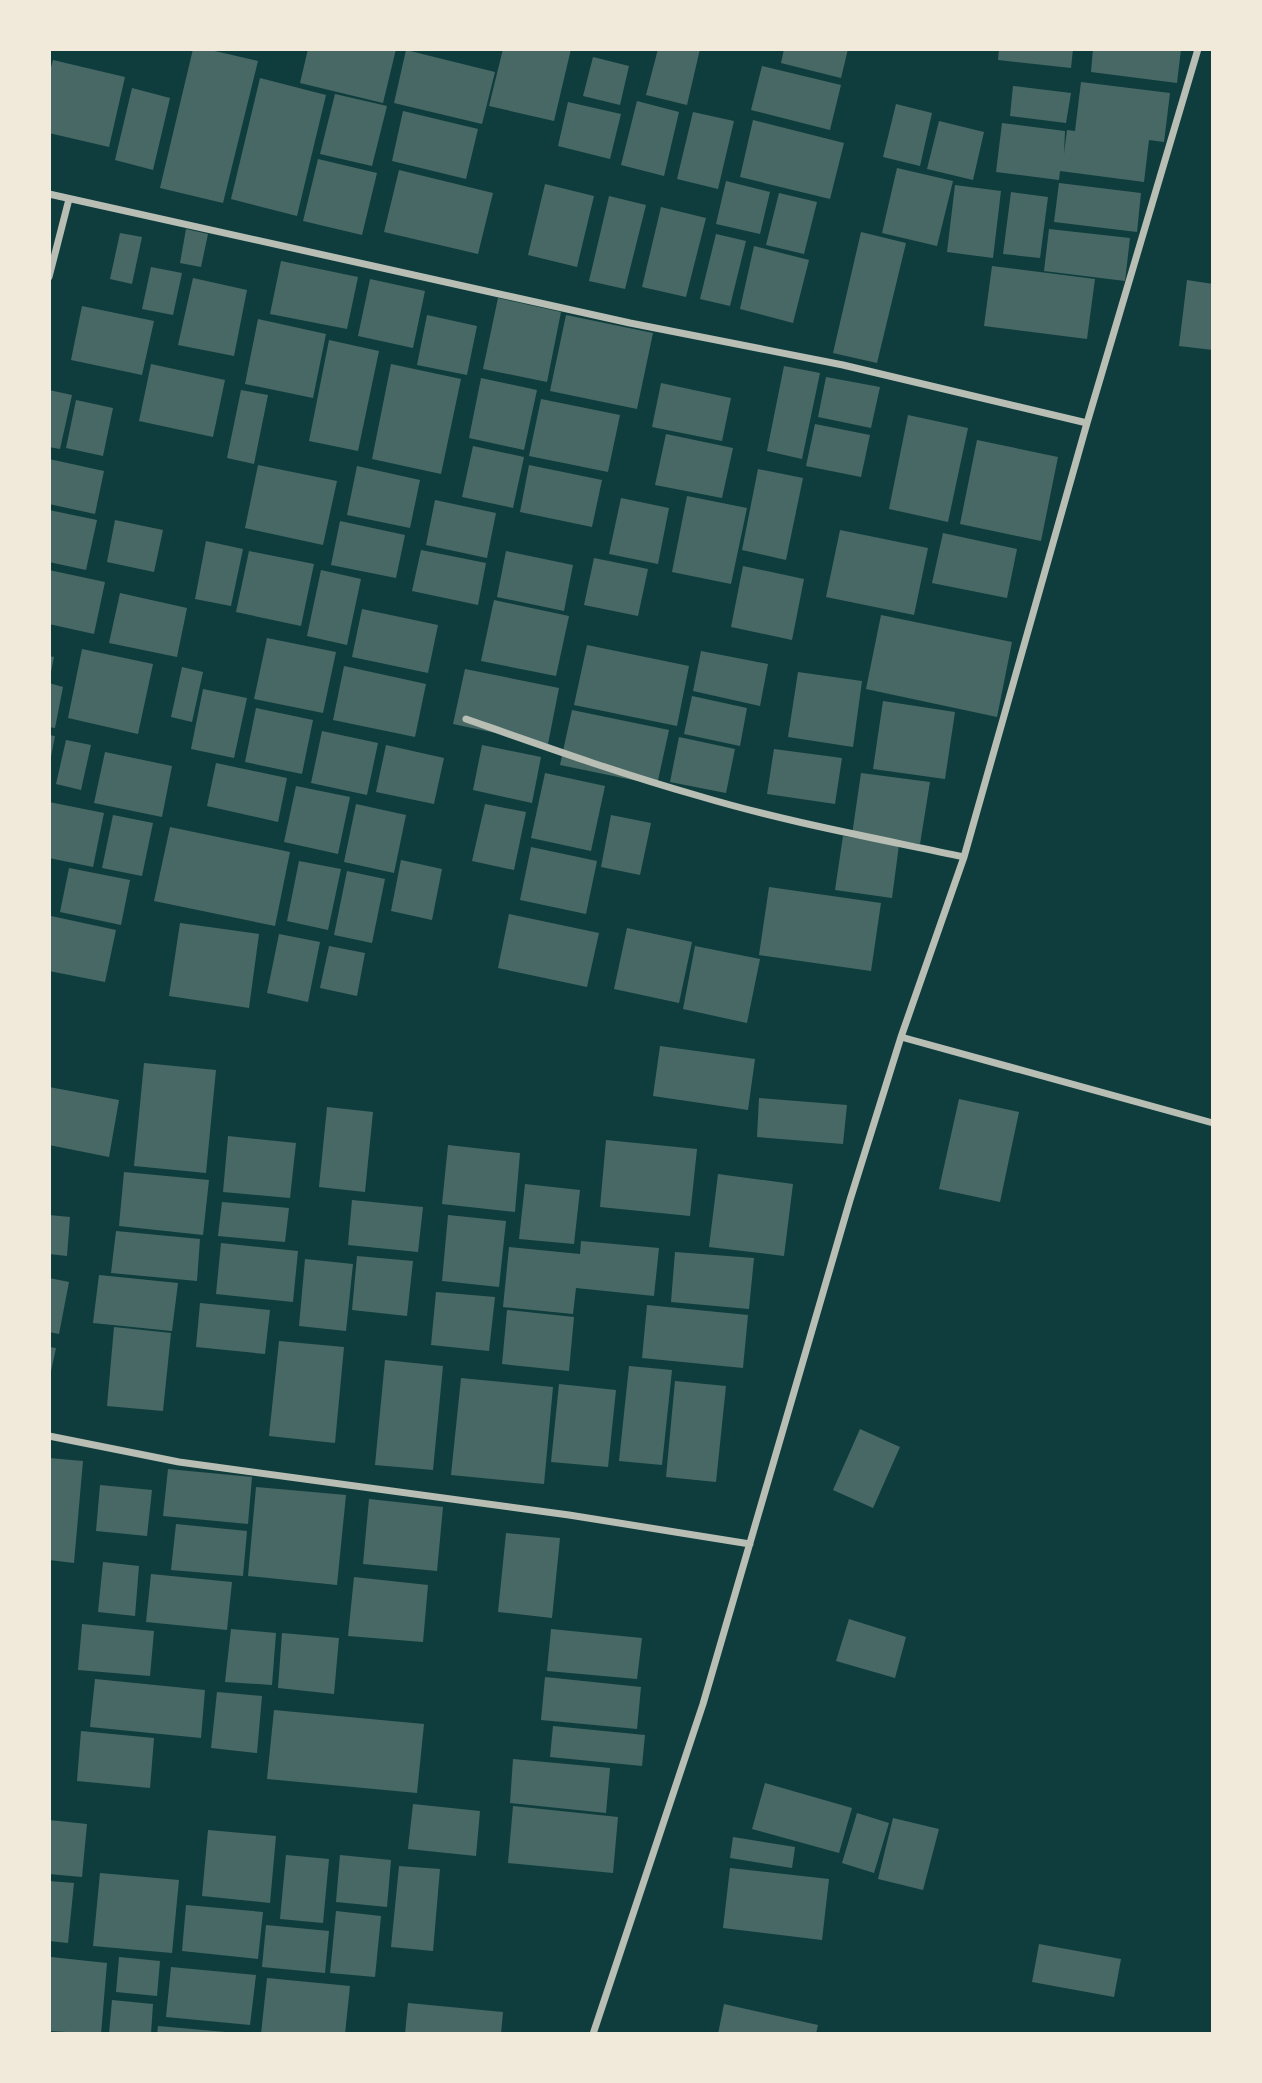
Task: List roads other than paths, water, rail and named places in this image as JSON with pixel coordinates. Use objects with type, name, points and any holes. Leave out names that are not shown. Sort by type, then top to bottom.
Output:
[{"type":"street","points":[[593,2034],[704,1704],[850,1200],[901,1037],[964,857],[1087,423],[1198,49]]},
{"type":"street","points":[[49,194],[630,323],[843,365],[1087,423]]},
{"type":"street","points":[[49,277],[69,199]]},
{"type":"street","points":[[466,719],[700,797],[825,828],[964,857]]},
{"type":"street","points":[[901,1037],[1213,1123]]},
{"type":"street","points":[[49,1436],[179,1462],[569,1515],[750,1544]]}]
